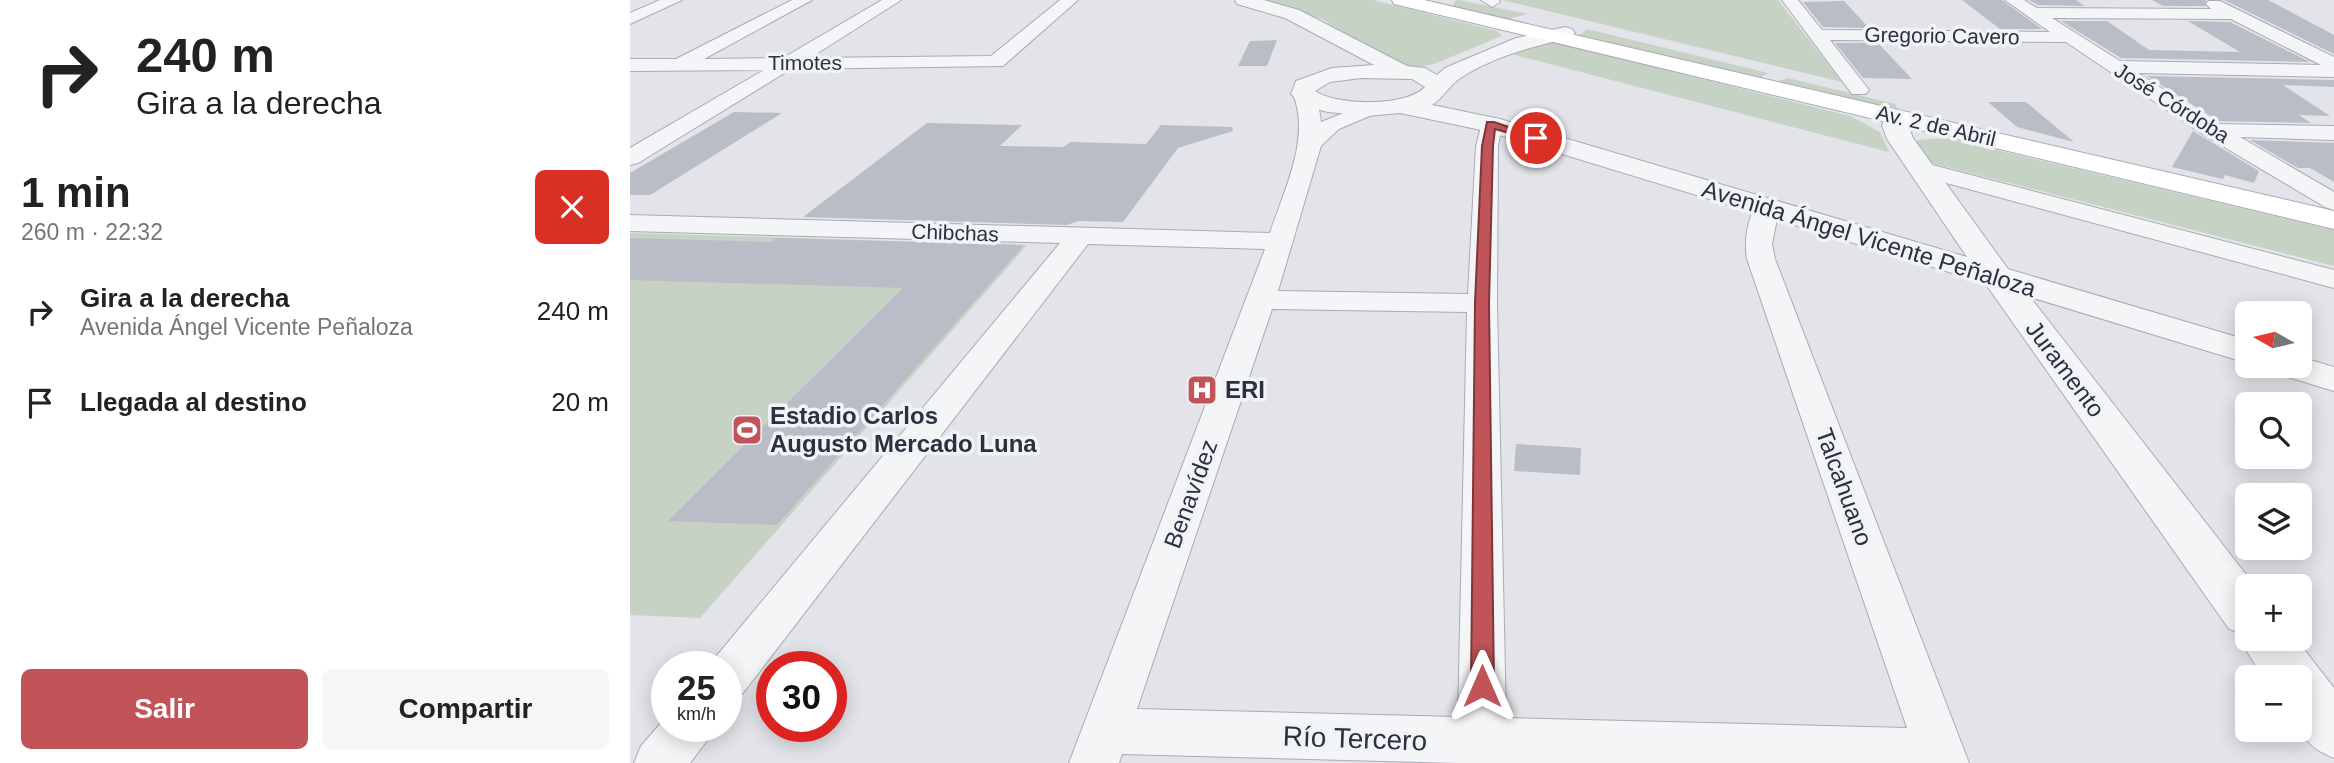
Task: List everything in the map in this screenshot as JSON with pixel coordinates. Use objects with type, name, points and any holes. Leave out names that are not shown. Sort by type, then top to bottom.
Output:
[{"type":"main road","name":"Av. 2 de Abril","points":[[1401,0],[1446,5],[1781,80],[2334,220]]},
{"type":"main road","name":"Av. 2 de Abril","points":[[1488,1],[1538,27]]},
{"type":"main road","name":"Av. 2 de Abril","points":[[1781,80],[1859,90],[1901,110],[2334,210]]},
{"type":"street","points":[[630,19],[674,0]]},
{"type":"street","points":[[678,64],[804,0]]},
{"type":"street","points":[[630,158],[892,0]]},
{"type":"street","name":"Timotes","points":[[630,65],[979,64],[1002,60],[1070,0]]},
{"type":"street","name":"Avenida Ángel Vicente Peñaloza","points":[[1244,0],[1292,14],[1410,72],[1436,90],[1452,107],[1491,124]]},
{"type":"street","points":[[1790,0],[1859,90]]},
{"type":"street","name":"José Córdoba","points":[[2013,0],[2212,130],[2334,202]]},
{"type":"street","points":[[2206,0],[2334,64]]},
{"type":"street","points":[[2032,13],[2235,14]]},
{"type":"street","points":[[1292,14],[1319,52],[1319,68],[1303,90]]},
{"type":"street","points":[[1303,90],[1320,77],[1343,72],[1410,72],[1446,64],[1507,37],[1538,27]]},
{"type":"street","points":[[1436,90],[1452,74],[1523,42],[1538,27]]},
{"type":"street","name":"Gregorio Cavero","points":[[1818,35],[2067,37]]},
{"type":"street","points":[[2113,67],[2334,71]]},
{"type":"street","name":"Avenida Ángel Vicente Peñaloza","points":[[1303,90],[1322,105],[1372,108],[1416,103],[1436,90]]},
{"type":"street","name":"Benavídez","points":[[1100,747],[1281,241],[1310,144],[1310,110],[1303,90]]},
{"type":"street","name":"Avenida Ángel Vicente Peñaloza","points":[[1399,106],[1491,124],[2235,348]]},
{"type":"street","points":[[1310,144],[1331,124],[1372,108]]},
{"type":"street","name":"Juramento","points":[[1901,110],[1896,131],[1921,169],[1996,276],[2235,598]]},
{"type":"street","points":[[1482,752],[1482,303],[1491,124]]},
{"type":"street","points":[[2212,130],[2334,133]]},
{"type":"street","points":[[1921,169],[2334,279]]},
{"type":"street","name":"Talcahuano","points":[[1766,209],[1758,244],[1761,259],[1942,758]]},
{"type":"street","name":"Chibchas","points":[[630,223],[1281,241]]},
{"type":"street","points":[[742,659],[1080,237]]},
{"type":"street","points":[[1261,300],[1482,303]]},
{"type":"street","points":[[2274,651],[2285,665]]},
{"type":"street","points":[[2312,702],[2334,732]]},
{"type":"street","points":[[659,763],[676,742]]},
{"type":"street","name":"Río Tercero","points":[[1100,747],[1942,758]]},
{"type":"green space","points":[[1261,0],[1373,0],[1497,31],[1502,36],[1434,64],[1410,69],[1367,47],[1322,19]]},
{"type":"green space","points":[[1456,0],[1528,14],[1511,18],[1509,25],[1451,9]]},
{"type":"green space","points":[[1502,0],[1778,0],[1842,82]]},
{"type":"green space","points":[[1587,29],[1768,73],[1758,79],[1568,36],[1581,34]]},
{"type":"green space","points":[[1554,42],[1850,116],[1880,132],[1889,152],[1511,54],[1530,45]]},
{"type":"green space","points":[[1788,78],[1895,104],[1898,110],[1779,85],[1778,81]]},
{"type":"green space","points":[[1945,138],[2334,230],[2334,266],[1923,161],[1913,143]]},
{"type":"green space","name":"Estadio Carlos Augusto Mercado Luna","points":[[630,233],[1027,245],[700,618],[630,615]]},
{"type":"building","points":[[1962,0],[2002,0],[2042,29],[2000,29]]},
{"type":"building","points":[[2029,0],[2076,0],[2084,6],[2038,5]]},
{"type":"building","points":[[2152,0],[2206,0],[2205,6],[2163,6]]},
{"type":"building","points":[[2224,0],[2268,0],[2334,35],[2334,54]]},
{"type":"building","points":[[1844,1],[1869,28],[1823,27],[1803,2]]},
{"type":"building","points":[[2061,21],[2107,21],[2149,50],[2240,52],[2188,21],[2230,22],[2310,62],[2121,58]]},
{"type":"building","points":[[1277,40],[1267,66],[1238,66],[1250,41]]},
{"type":"building","points":[[1835,43],[1878,43],[1912,79],[1863,78]]},
{"type":"building","points":[[2147,76],[2334,80],[2334,87],[2283,85],[2330,116],[2299,115],[2311,123],[2218,121]]},
{"type":"building","points":[[1988,102],[2026,102],[2074,142],[2017,127]]},
{"type":"building","points":[[734,112],[782,113],[650,195],[630,195],[630,173]]},
{"type":"building","points":[[927,123],[1022,125],[1000,146],[1064,147],[1070,142],[1146,144],[1161,125],[1232,127],[1233,131],[1178,148],[1123,222],[1078,221],[1067,225],[803,217]]},
{"type":"building","points":[[2193,131],[2259,171],[2254,183],[2225,175],[2223,179],[2172,167]]},
{"type":"building","points":[[2250,140],[2334,143],[2334,182],[2310,168],[2298,168]]},
{"type":"building","points":[[630,238],[771,242],[776,238],[1024,245],[777,525],[668,521],[903,288],[630,280]]},
{"type":"building","points":[[1516,444],[1581,448],[1580,475],[1514,471]]},
{"type":"place","name":"ERI","points":[[1202,390]]},
{"type":"place","name":"Estadio Carlos Augusto Mercado Luna","points":[[747,430]]},
{"type":"route","points":[[1482,686],[1482,303],[1491,124],[1536,138]]}]
